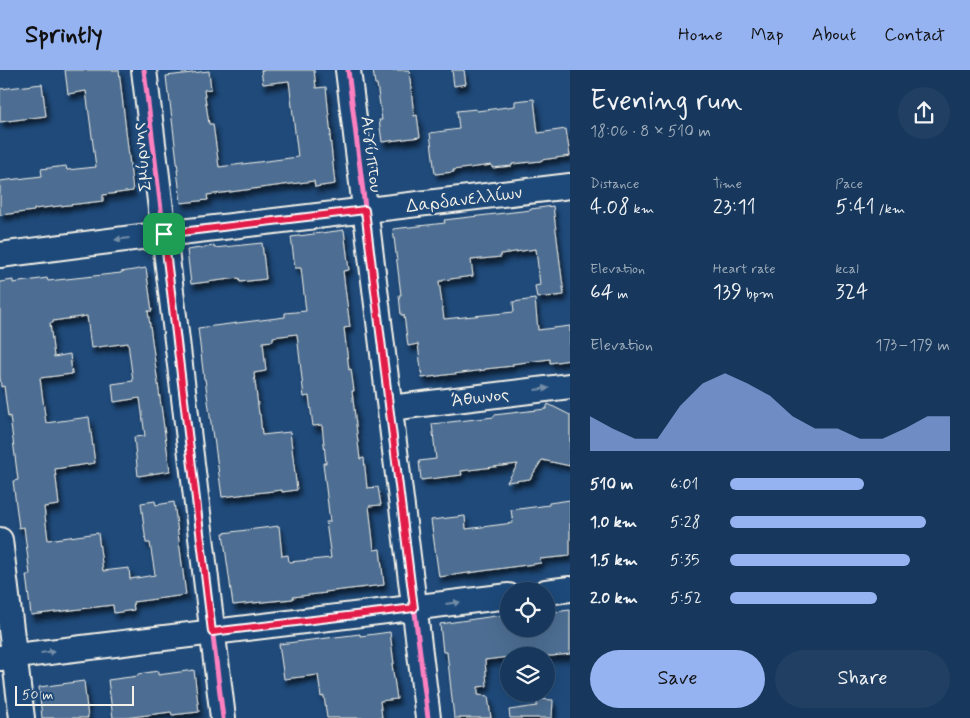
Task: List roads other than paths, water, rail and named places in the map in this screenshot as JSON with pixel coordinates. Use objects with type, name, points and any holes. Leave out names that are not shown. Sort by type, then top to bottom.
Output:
[{"type":"street","name":"Σμύρνης","points":[[144,70],[223,718]]},
{"type":"street","name":"Αιγύπτου","points":[[348,70],[428,718]]},
{"type":"street","name":"Δαρδανελλίων","points":[[0,255],[570,186]]},
{"type":"street","name":"Άθωνος","points":[[390,408],[570,386]]},
{"type":"street","points":[[0,540],[7,657],[22,718]]},
{"type":"street","points":[[555,591],[570,589]]},
{"type":"street","points":[[7,657],[500,597]]}]
